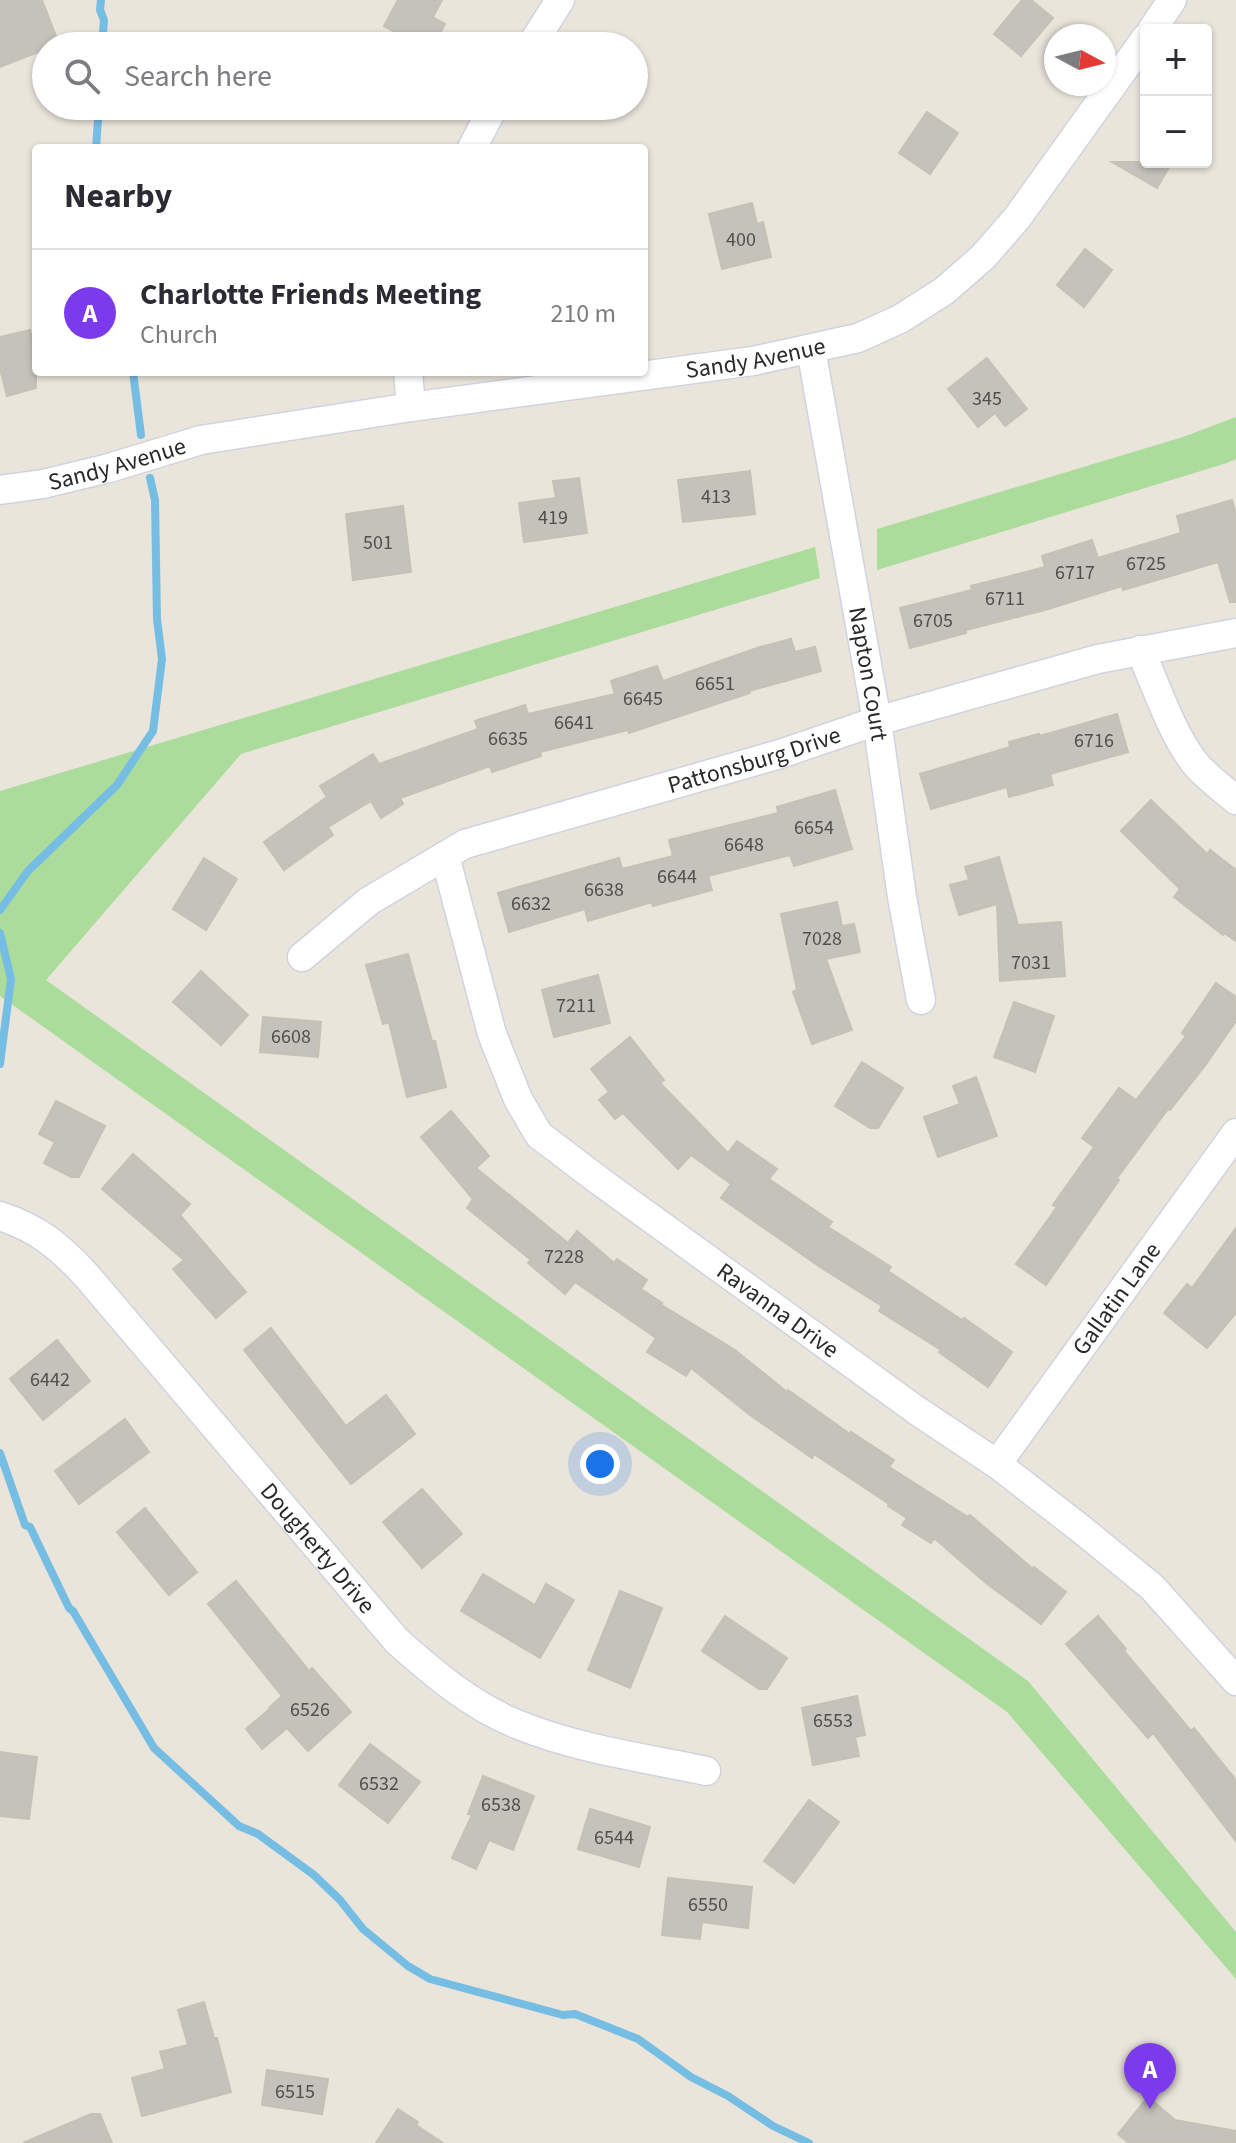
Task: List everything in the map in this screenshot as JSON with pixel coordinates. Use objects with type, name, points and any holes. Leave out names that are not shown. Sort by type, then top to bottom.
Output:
[{"type":"street","points":[[540,32],[560,0]]},
{"type":"street","points":[[1156,24],[1172,0]]},
{"type":"street","name":"Sandy Avenue","points":[[648,375],[753,361],[858,338],[900,319],[944,291],[983,257],[1017,218],[1140,46]]},
{"type":"street","points":[[474,144],[487,120]]},
{"type":"street","name":"Napton Court","points":[[811,349],[877,721],[902,897],[921,1000]]},
{"type":"street","points":[[408,376],[411,407]]},
{"type":"street","name":"Sandy Avenue","points":[[0,490],[43,484],[109,468],[201,440],[411,407],[641,376]]},
{"type":"street","name":"Pattonsburg Drive","points":[[302,957],[369,901],[465,844],[1083,663],[1236,633]]},
{"type":"street","points":[[1140,650],[1174,728],[1193,761],[1207,777],[1236,800]]},
{"type":"street","name":"Ravanna Drive","points":[[445,856],[492,1034],[518,1099],[539,1135],[916,1410],[997,1464],[1152,1587],[1232,1667]]},
{"type":"street","name":"Gallatin Lane","points":[[997,1464],[1236,1133]]},
{"type":"street","name":"Dougherty Drive","points":[[0,1216],[38,1232],[59,1247],[86,1275],[397,1641],[438,1677],[484,1708],[517,1725],[564,1741],[706,1771]]},
{"type":"green space","points":[[1236,417],[1236,459],[1227,463],[877,570],[877,529],[1183,437]]},
{"type":"green space","points":[[815,547],[820,578],[241,754],[46,980],[1028,1681],[1236,1932],[1236,1979],[1007,1712],[0,996],[0,791]]},
{"type":"building","points":[[0,0],[42,0],[54,32],[32,32],[32,54],[0,67]]},
{"type":"building","points":[[398,0],[442,0],[433,17],[445,24],[441,32],[395,32],[384,26]]},
{"type":"building","points":[[1022,0],[1031,0],[1053,18],[1044,24],[1044,29],[1021,56],[994,34]]},
{"type":"building","points":[[927,112],[958,133],[930,174],[899,153]]},
{"type":"building","points":[[1112,162],[1140,162],[1140,168],[1169,168],[1157,188]]},
{"type":"building","points":[[752,203],[757,224],[763,222],[771,257],[722,269],[709,214]]},
{"type":"building","points":[[1085,249],[1112,270],[1084,307],[1057,285]]},
{"type":"building","points":[[30,330],[32,376],[36,376],[36,388],[7,396],[0,369],[0,337]]},
{"type":"building","points":[[987,358],[1027,409],[1005,426],[995,413],[978,427],[948,389]]},
{"type":"building","points":[[750,471],[755,514],[683,522],[678,480]]},
{"type":"building","points":[[579,478],[587,533],[524,542],[519,503],[556,498],[553,481]]},
{"type":"building","points":[[1232,500],[1236,514],[1236,602],[1230,602],[1218,562],[1123,590],[1122,586],[910,648],[900,608],[1045,567],[1042,556],[1092,540],[1098,558],[1181,533],[1177,516]]},
{"type":"building","points":[[403,506],[411,572],[353,580],[346,514]]},
{"type":"building","points":[[791,639],[795,652],[815,647],[821,671],[749,691],[629,733],[628,730],[540,752],[541,756],[492,772],[490,766],[400,798],[403,804],[381,818],[371,801],[328,827],[333,835],[284,870],[264,842],[327,797],[320,786],[373,754],[379,764],[478,729],[475,721],[525,705],[528,714],[615,694],[611,681],[657,666],[663,681]]},
{"type":"building","points":[[1117,714],[1128,752],[1050,774],[1053,785],[1009,797],[1007,787],[931,809],[920,774],[1010,747],[1009,742]]},
{"type":"building","points":[[835,790],[852,849],[794,866],[790,855],[708,876],[712,890],[653,906],[652,902],[588,921],[585,909],[509,932],[498,893],[619,858],[622,869],[673,856],[669,840],[778,813],[777,807]]},
{"type":"building","points":[[1151,800],[1207,854],[1210,850],[1236,870],[1236,941],[1223,935],[1174,897],[1180,889],[1121,831]]},
{"type":"building","points":[[999,857],[1018,925],[1061,922],[1065,976],[1000,981],[997,904],[959,915],[950,885],[969,880],[965,867]]},
{"type":"building","points":[[204,858],[237,879],[206,930],[173,909]]},
{"type":"building","points":[[837,902],[842,926],[854,924],[860,952],[826,959],[852,1030],[812,1044],[793,992],[797,990],[781,914]]},
{"type":"building","points":[[408,954],[446,1087],[407,1097],[389,1022],[383,1024],[366,965]]},
{"type":"building","points":[[201,971],[248,1015],[221,1045],[173,1002]]},
{"type":"building","points":[[598,975],[610,1023],[554,1037],[542,990]]},
{"type":"building","points":[[1216,983],[1236,997],[1236,1021],[1117,1178],[1119,1180],[1046,1285],[1016,1264],[1057,1207],[1053,1205],[1094,1147],[1082,1138],[1119,1088],[1136,1100],[1186,1036],[1182,1033]]},
{"type":"building","points":[[1014,1002],[1054,1016],[1035,1072],[994,1057]]},
{"type":"building","points":[[263,1017],[321,1022],[318,1057],[260,1052]]},
{"type":"building","points":[[630,1037],[664,1080],[660,1083],[728,1153],[737,1141],[777,1169],[769,1179],[832,1222],[828,1227],[891,1267],[888,1271],[1012,1352],[988,1387],[939,1352],[941,1350],[879,1311],[882,1306],[721,1198],[731,1184],[691,1155],[678,1169],[623,1113],[615,1119],[599,1100],[609,1092],[591,1069]]},
{"type":"building","points":[[862,1062],[903,1088],[878,1128],[870,1128],[835,1106]]},
{"type":"building","points":[[976,1077],[997,1136],[938,1157],[924,1117],[960,1104],[953,1086]]},
{"type":"building","points":[[56,1101],[105,1126],[79,1177],[71,1177],[44,1163],[55,1142],[39,1134]]},
{"type":"building","points":[[451,1111],[489,1156],[476,1168],[568,1243],[577,1231],[614,1263],[617,1259],[647,1280],[641,1289],[660,1304],[735,1350],[787,1392],[894,1460],[889,1467],[968,1517],[970,1515],[1033,1569],[1066,1592],[1041,1624],[986,1583],[934,1538],[931,1543],[902,1525],[907,1518],[889,1504],[814,1454],[812,1458],[750,1415],[691,1368],[686,1376],[647,1352],[656,1338],[575,1282],[565,1294],[528,1263],[531,1260],[467,1208],[473,1199],[421,1137]]},
{"type":"building","points":[[133,1154],[190,1204],[180,1215],[246,1292],[216,1318],[173,1269],[184,1260],[102,1189]]},
{"type":"building","points":[[1236,1228],[1236,1313],[1207,1348],[1164,1313],[1187,1284],[1192,1288]]},
{"type":"building","points":[[271,1328],[346,1426],[386,1395],[415,1434],[351,1484],[244,1350]]},
{"type":"building","points":[[57,1340],[90,1381],[43,1420],[10,1379]]},
{"type":"building","points":[[125,1419],[149,1452],[79,1504],[55,1471]]},
{"type":"building","points":[[422,1489],[462,1534],[422,1568],[383,1522]]},
{"type":"building","points":[[145,1508],[197,1572],[169,1595],[117,1532]]},
{"type":"building","points":[[483,1574],[535,1605],[546,1584],[574,1600],[540,1658],[461,1611]]},
{"type":"building","points":[[236,1581],[309,1671],[312,1668],[351,1712],[308,1751],[287,1728],[262,1749],[246,1729],[282,1696],[208,1604]]},
{"type":"building","points":[[620,1591],[662,1608],[630,1688],[588,1670]]},
{"type":"building","points":[[725,1616],[787,1658],[767,1689],[759,1689],[702,1651]]},
{"type":"building","points":[[1098,1616],[1191,1731],[1194,1728],[1236,1780],[1236,1841],[1153,1733],[1148,1738],[1066,1644]]},
{"type":"building","points":[[857,1696],[865,1735],[855,1737],[859,1756],[813,1765],[802,1708]]},
{"type":"building","points":[[370,1744],[420,1782],[388,1823],[339,1785]]},
{"type":"building","points":[[0,1752],[37,1757],[29,1819],[0,1816]]},
{"type":"building","points":[[483,1776],[534,1796],[513,1850],[489,1840],[476,1869],[452,1858],[472,1815],[468,1814]]},
{"type":"building","points":[[809,1800],[839,1822],[794,1883],[764,1861]]},
{"type":"building","points":[[590,1809],[650,1827],[639,1867],[578,1849]]},
{"type":"building","points":[[668,1878],[752,1887],[748,1928],[702,1922],[700,1939],[662,1935]]},
{"type":"building","points":[[204,2002],[231,2092],[142,2116],[132,2078],[165,2069],[160,2052],[188,2045],[178,2010]]},
{"type":"building","points":[[267,2070],[328,2079],[322,2114],[262,2105]]},
{"type":"building","points":[[1148,2097],[1175,2120],[1236,2131],[1236,2143],[1129,2143],[1118,2134]]},
{"type":"building","points":[[398,2109],[418,2122],[416,2125],[443,2143],[376,2143]]},
{"type":"building","points":[[91,2114],[100,2114],[112,2143],[23,2143]]},
{"type":"waterway","points":[[101,0],[103,32]]},
{"type":"waterway","points":[[96,144],[98,120]]},
{"type":"waterway","points":[[134,376],[141,435]]},
{"type":"waterway","points":[[0,910],[28,871],[117,785],[153,731],[162,659],[157,619],[155,500],[150,478]]},
{"type":"waterway","points":[[0,933],[11,979],[0,1064]]},
{"type":"waterway","points":[[0,1453],[25,1525],[30,1527],[69,1608],[154,1748],[239,1826],[258,1834],[314,1875],[340,1900],[363,1929],[408,1966],[430,1979],[563,2015],[575,2014],[638,2039],[691,2077],[728,2096],[773,2126],[809,2143]]},
{"type":"place","name":"Charlotte Friends Meeting","points":[[1150,2109]]}]
